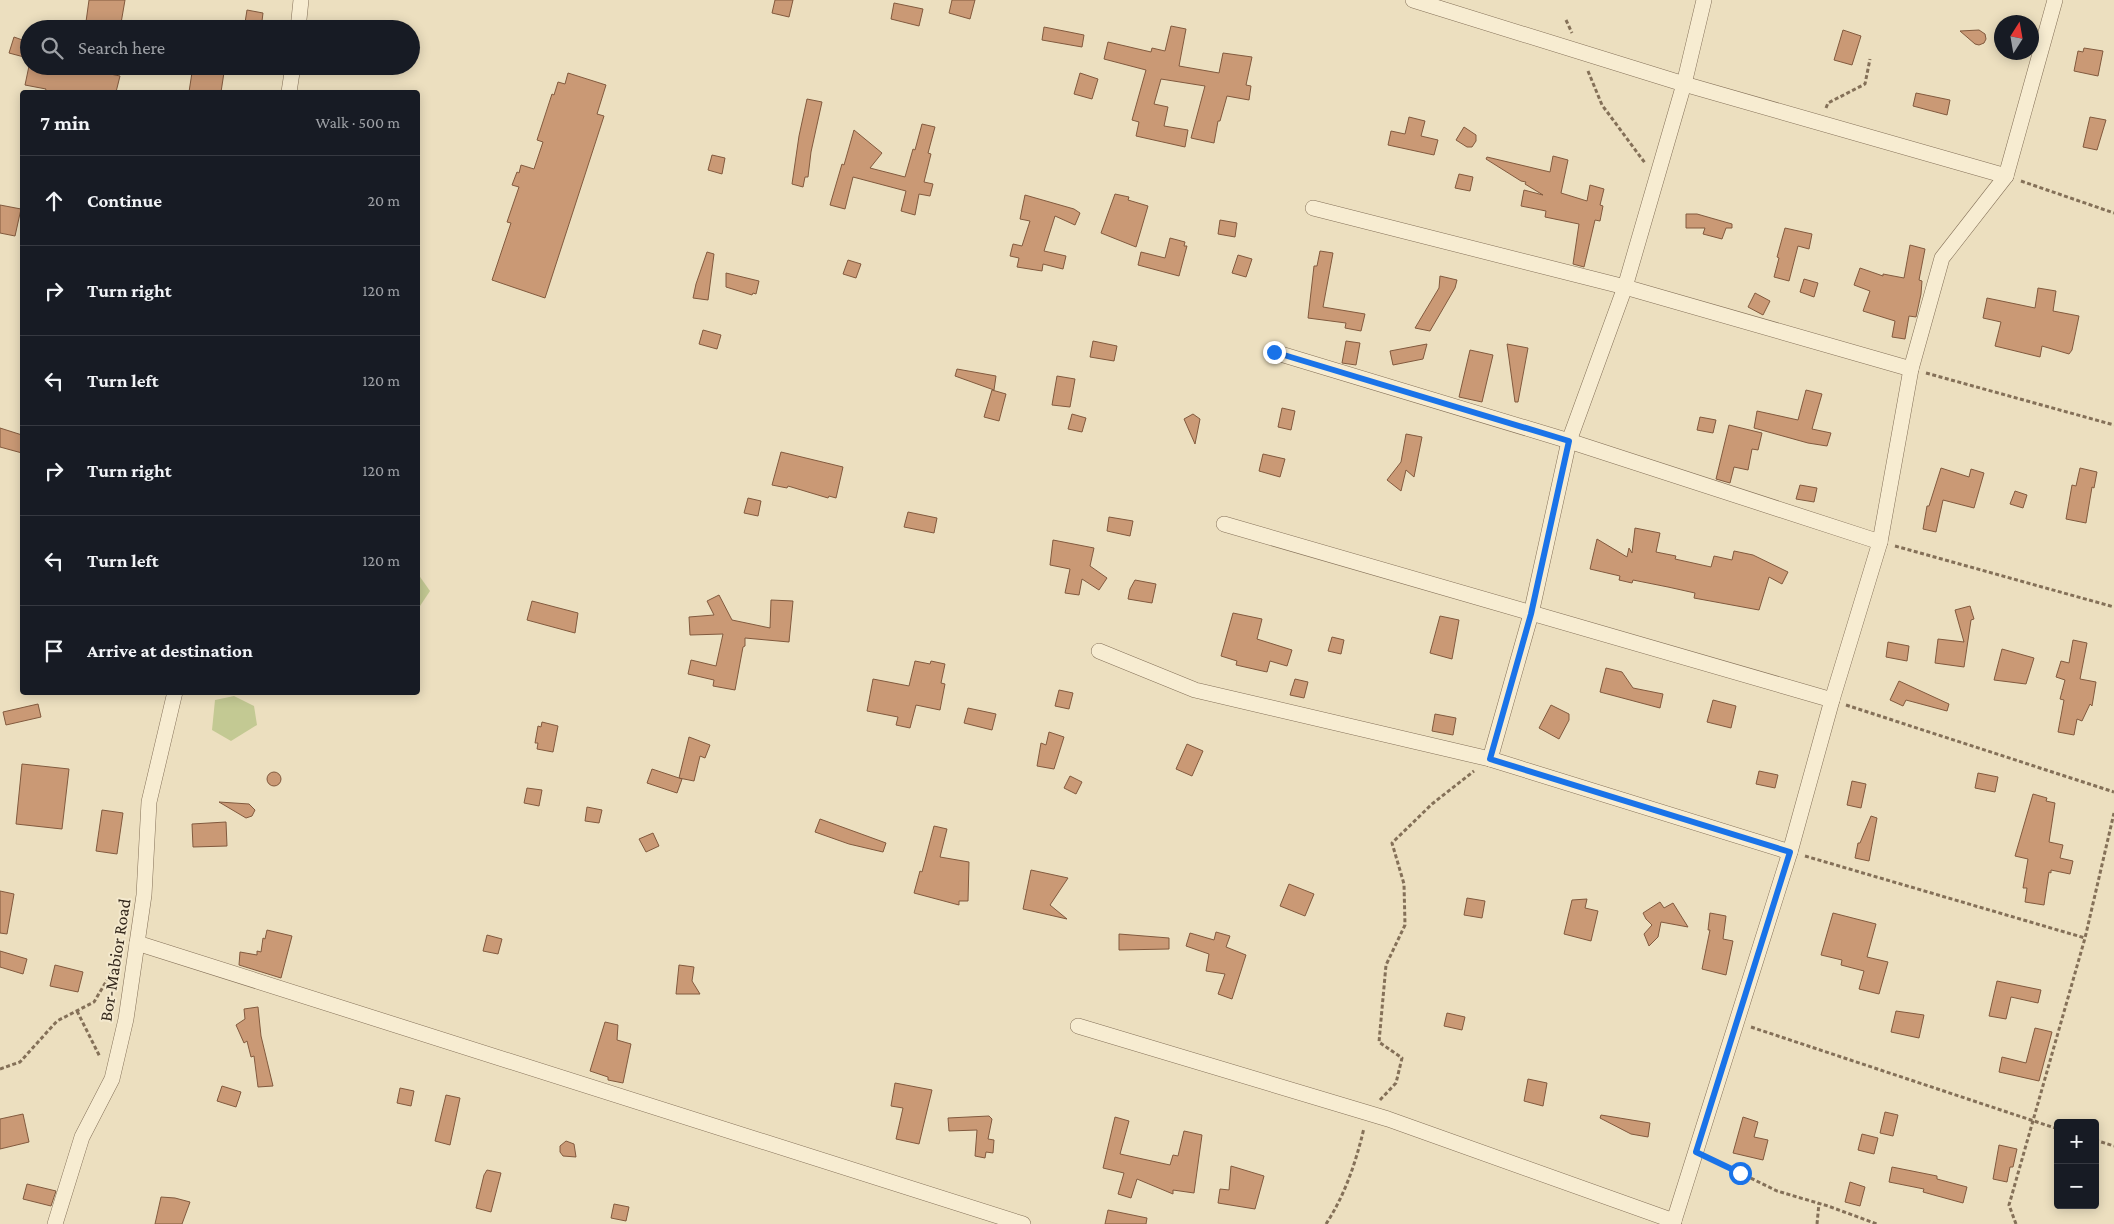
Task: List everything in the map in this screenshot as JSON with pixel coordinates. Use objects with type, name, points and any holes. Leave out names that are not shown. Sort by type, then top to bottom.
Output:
[{"type":"street","points":[[299,20],[301,0]]},
{"type":"street","points":[[1413,0],[1684,84],[2006,176]]},
{"type":"street","points":[[1490,759],[1531,614],[1569,441],[1626,287],[1684,84],[1704,0]]},
{"type":"street","points":[[1078,1026],[1368,1113],[1673,1222],[1790,852],[1832,700],[1880,542],[1911,369],[1942,258],[2006,176],[2055,0]]},
{"type":"street","points":[[289,90],[292,75]]},
{"type":"street","points":[[1313,208],[1626,287],[1911,369]]},
{"type":"street","points":[[1274,352],[1569,441],[1880,542]]},
{"type":"street","points":[[1224,524],[1832,700]]},
{"type":"street","points":[[1099,651],[1195,690],[1490,759],[1790,852]]},
{"type":"street","name":"Bor-Mabior Road","points":[[55,1224],[82,1137],[112,1079],[126,1019],[144,896],[150,802],[174,695]]},
{"type":"street","points":[[137,943],[1023,1224]]},
{"type":"path","points":[[1566,20],[1602,105],[1657,180]]},
{"type":"path","points":[[1821,123],[1828,103],[1865,84],[1870,60]]},
{"type":"path","points":[[2006,176],[2114,213]]},
{"type":"path","points":[[1911,369],[2114,425]]},
{"type":"path","points":[[1880,542],[2114,606]]},
{"type":"path","points":[[1832,700],[2114,792]]},
{"type":"path","points":[[1326,1224],[1337,1208],[1358,1157],[1368,1113],[1396,1083],[1402,1058],[1379,1042],[1386,965],[1405,925],[1404,884],[1392,843],[1432,804],[1490,759]]},
{"type":"path","points":[[2016,1224],[2010,1205],[2085,938],[2114,813]]},
{"type":"path","points":[[1790,852],[2085,938]]},
{"type":"path","points":[[0,1069],[20,1062],[57,1021],[94,1002],[117,964]]},
{"type":"path","points":[[77,1011],[112,1079]]},
{"type":"path","points":[[1737,1022],[2054,1128]]},
{"type":"path","points":[[2099,1141],[2114,1146]]},
{"type":"path","points":[[1696,1152],[1777,1191],[1819,1203],[1877,1224]]},
{"type":"path","points":[[1817,1224],[1819,1203]]},
{"type":"green space","points":[[420,577],[430,591],[420,606]]},
{"type":"green space","points":[[234,696],[254,706],[257,725],[231,741],[212,730],[215,700]]},
{"type":"building","points":[[89,0],[125,0],[122,20],[86,20]]},
{"type":"building","points":[[775,0],[793,0],[789,17],[772,13]]},
{"type":"building","points":[[952,0],[975,0],[970,19],[949,13]]},
{"type":"building","points":[[894,3],[923,9],[919,26],[891,19]]},
{"type":"building","points":[[247,10],[263,13],[262,20],[245,20]]},
{"type":"building","points":[[1171,26],[1186,29],[1179,66],[1219,73],[1223,53],[1252,57],[1246,85],[1251,86],[1249,100],[1227,96],[1220,121],[1218,121],[1214,143],[1191,138],[1205,86],[1161,79],[1154,104],[1168,107],[1164,126],[1188,130],[1185,147],[1136,136],[1139,122],[1132,120],[1146,70],[1104,59],[1108,42],[1151,52],[1152,48],[1165,51]]},
{"type":"building","points":[[1044,27],[1084,35],[1082,47],[1042,40]]},
{"type":"building","points":[[1843,30],[1861,36],[1852,65],[1834,60]]},
{"type":"building","points":[[1979,30],[1985,34],[1986,39],[1984,43],[1979,45],[1975,44],[1960,31]]},
{"type":"building","points":[[14,37],[20,39],[20,56],[9,53]]},
{"type":"building","points":[[2084,48],[2103,51],[2098,76],[2074,71],[2078,51],[2083,52]]},
{"type":"building","points":[[568,73],[606,85],[597,114],[604,116],[545,298],[492,280],[511,223],[507,222],[519,187],[512,185],[521,165],[534,169],[543,142],[537,140],[552,94],[554,95],[558,82],[565,84]]},
{"type":"building","points":[[1080,73],[1098,79],[1092,99],[1074,94]]},
{"type":"building","points":[[27,75],[120,76],[116,90],[46,90],[25,85]]},
{"type":"building","points":[[192,75],[224,75],[221,90],[189,90]]},
{"type":"building","points":[[1916,93],[1950,100],[1947,115],[1913,106]]},
{"type":"building","points":[[807,99],[822,102],[811,152],[808,177],[805,177],[803,187],[792,184]]},
{"type":"building","points":[[1409,117],[1425,121],[1421,136],[1438,140],[1434,155],[1388,145],[1391,131],[1405,134]]},
{"type":"building","points":[[2090,117],[2106,120],[2097,150],[2083,147]]},
{"type":"building","points":[[922,124],[935,127],[928,153],[931,154],[924,182],[933,184],[930,196],[919,194],[915,215],[901,211],[906,191],[853,177],[845,209],[830,205],[854,130],[882,153],[870,168],[905,177]]},
{"type":"building","points":[[1464,127],[1476,135],[1476,141],[1472,147],[1467,147],[1456,140]]},
{"type":"building","points":[[712,155],[725,158],[722,174],[708,170]]},
{"type":"building","points":[[1553,156],[1568,160],[1561,193],[1587,201],[1590,185],[1604,189],[1600,205],[1603,206],[1600,221],[1595,220],[1584,267],[1573,264],[1579,224],[1545,217],[1546,211],[1521,206],[1524,190],[1543,195],[1525,184],[1526,182],[1521,181],[1486,159],[1487,157],[1550,172]]},
{"type":"building","points":[[1459,174],[1473,177],[1470,191],[1455,188]]},
{"type":"building","points":[[1115,194],[1129,197],[1128,200],[1148,206],[1136,247],[1101,233]]},
{"type":"building","points":[[1025,195],[1074,209],[1080,213],[1075,225],[1055,216],[1044,251],[1066,256],[1063,269],[1043,264],[1042,271],[1017,267],[1019,258],[1010,256],[1013,244],[1022,246],[1030,221],[1020,219]]},
{"type":"building","points":[[0,205],[20,209],[15,236],[0,233]]},
{"type":"building","points":[[1686,214],[1697,214],[1732,224],[1732,228],[1726,228],[1722,239],[1703,234],[1705,228],[1686,228]]},
{"type":"building","points":[[1220,220],[1237,223],[1235,237],[1218,234]]},
{"type":"building","points":[[1785,228],[1812,234],[1809,249],[1798,246],[1789,281],[1774,277]]},
{"type":"building","points":[[1170,238],[1185,242],[1184,246],[1187,246],[1179,276],[1138,265],[1141,252],[1165,258]]},
{"type":"building","points":[[1910,245],[1925,249],[1919,280],[1922,281],[1921,294],[1916,317],[1909,316],[1905,339],[1892,337],[1895,321],[1863,311],[1870,291],[1854,285],[1860,268],[1883,276],[1883,274],[1904,278]]},
{"type":"building","points":[[1320,251],[1333,253],[1323,307],[1365,314],[1361,331],[1345,328],[1346,323],[1308,318],[1314,266],[1317,266]]},
{"type":"building","points":[[707,252],[714,254],[708,300],[693,298],[696,284]]},
{"type":"building","points":[[1238,255],[1252,259],[1246,277],[1232,273]]},
{"type":"building","points":[[848,260],[861,264],[856,278],[843,274]]},
{"type":"building","points":[[726,273],[759,281],[756,294],[753,293],[752,295],[726,287]]},
{"type":"building","points":[[1440,276],[1457,280],[1455,288],[1430,331],[1415,328],[1439,288]]},
{"type":"building","points":[[1804,279],[1818,283],[1814,297],[1800,292]]},
{"type":"building","points":[[2038,288],[2056,291],[2053,311],[2079,316],[2072,350],[2069,354],[2042,346],[2040,357],[1995,346],[2001,322],[1983,318],[1987,298],[2035,308]]},
{"type":"building","points":[[1755,293],[1770,301],[1763,315],[1748,307]]},
{"type":"building","points":[[703,330],[721,335],[717,349],[699,344]]},
{"type":"building","points":[[1093,341],[1117,346],[1114,361],[1090,357]]},
{"type":"building","points":[[1346,341],[1360,343],[1356,365],[1342,363]]},
{"type":"building","points":[[1427,344],[1423,359],[1393,365],[1390,351]]},
{"type":"building","points":[[1507,344],[1528,348],[1518,402],[1515,402]]},
{"type":"building","points":[[1470,350],[1493,355],[1482,402],[1459,397]]},
{"type":"building","points":[[957,369],[996,376],[994,390],[955,376]]},
{"type":"building","points":[[1057,376],[1075,379],[1070,407],[1052,405]]},
{"type":"building","points":[[992,390],[1006,394],[999,421],[984,417]]},
{"type":"building","points":[[1806,390],[1822,394],[1812,429],[1831,433],[1827,446],[1808,443],[1754,428],[1757,411],[1798,420]]},
{"type":"building","points":[[1282,408],[1295,411],[1291,430],[1278,427]]},
{"type":"building","points":[[1072,414],[1086,418],[1082,432],[1068,429]]},
{"type":"building","points":[[1193,414],[1200,419],[1195,444],[1184,419]]},
{"type":"building","points":[[1700,417],[1716,420],[1713,433],[1697,430]]},
{"type":"building","points":[[1729,425],[1762,433],[1758,450],[1752,449],[1748,470],[1734,467],[1730,483],[1716,479]]},
{"type":"building","points":[[0,428],[20,434],[20,452],[0,447]]},
{"type":"building","points":[[1406,434],[1422,437],[1414,477],[1406,470],[1401,491],[1387,480],[1401,462]]},
{"type":"building","points":[[781,452],[843,467],[836,498],[829,496],[828,498],[788,486],[787,488],[772,485]]},
{"type":"building","points":[[1263,454],[1285,459],[1280,477],[1259,471]]},
{"type":"building","points":[[1941,468],[1969,477],[1971,469],[1984,473],[1974,508],[1943,500],[1936,532],[1923,529],[1927,506],[1929,506]]},
{"type":"building","points":[[2080,468],[2097,472],[2094,488],[2092,487],[2086,523],[2066,519],[2072,485],[2076,486]]},
{"type":"building","points":[[1800,485],[1817,488],[1814,502],[1796,499]]},
{"type":"building","points":[[2015,491],[2027,495],[2023,508],[2010,504]]},
{"type":"building","points":[[748,498],[761,501],[758,516],[744,513]]},
{"type":"building","points":[[908,512],[937,518],[934,533],[904,527]]},
{"type":"building","points":[[1109,517],[1133,521],[1130,536],[1107,531]]},
{"type":"building","points":[[1635,528],[1660,533],[1656,552],[1676,556],[1675,559],[1711,567],[1714,556],[1732,560],[1734,551],[1753,555],[1788,572],[1782,584],[1769,577],[1759,610],[1694,598],[1695,593],[1668,587],[1633,580],[1632,583],[1619,580],[1620,576],[1590,569],[1597,539],[1627,557],[1629,548],[1632,553]]},
{"type":"building","points":[[1053,540],[1094,548],[1090,566],[1107,578],[1099,590],[1082,579],[1079,595],[1065,593],[1070,569],[1050,565]]},
{"type":"building","points":[[1135,580],[1156,584],[1152,603],[1128,599],[1130,589]]},
{"type":"building","points":[[719,595],[732,620],[770,628],[771,600],[793,601],[789,642],[745,638],[745,646],[743,647],[735,690],[713,686],[714,680],[688,674],[691,660],[716,666],[723,634],[690,635],[689,617],[714,615],[707,601]]},
{"type":"building","points":[[532,601],[578,613],[575,633],[527,620]]},
{"type":"building","points":[[1970,606],[1974,619],[1971,620],[1964,667],[1935,663],[1938,639],[1964,642],[1955,610]]},
{"type":"building","points":[[1233,613],[1262,619],[1257,639],[1292,650],[1287,666],[1270,661],[1267,672],[1236,665],[1237,661],[1221,656]]},
{"type":"building","points":[[1440,616],[1459,620],[1452,659],[1430,653]]},
{"type":"building","points":[[1332,637],[1344,640],[1341,654],[1328,651]]},
{"type":"building","points":[[2073,640],[2087,643],[2080,679],[2096,682],[2092,706],[2090,704],[2082,721],[2077,719],[2074,735],[2058,732],[2064,700],[2060,699],[2065,680],[2056,677],[2061,661],[2069,663]]},
{"type":"building","points":[[1888,642],[1909,646],[1907,661],[1886,657]]},
{"type":"building","points":[[2002,649],[2034,658],[2026,684],[1994,680]]},
{"type":"building","points":[[915,661],[930,664],[931,661],[945,664],[941,683],[945,684],[940,710],[916,705],[910,728],[896,725],[898,717],[867,711],[873,679],[909,686]]},
{"type":"building","points":[[1606,668],[1622,672],[1633,688],[1663,694],[1660,708],[1600,692]]},
{"type":"building","points":[[1295,679],[1308,682],[1304,698],[1290,695]]},
{"type":"building","points":[[1899,681],[1949,704],[1947,711],[1906,700],[1903,706],[1890,700]]},
{"type":"building","points":[[1059,690],[1073,693],[1069,709],[1055,706]]},
{"type":"building","points":[[1713,700],[1736,706],[1731,728],[1707,722]]},
{"type":"building","points":[[38,704],[41,717],[6,725],[3,712]]},
{"type":"building","points":[[1551,705],[1569,714],[1569,720],[1559,739],[1539,728]]},
{"type":"building","points":[[968,708],[996,714],[992,730],[964,723]]},
{"type":"building","points":[[1435,714],[1456,718],[1453,735],[1432,731]]},
{"type":"building","points":[[542,722],[558,726],[553,752],[537,749],[538,743],[535,743],[538,726],[541,727]]},
{"type":"building","points":[[1049,732],[1064,737],[1054,769],[1037,766],[1041,743],[1046,745]]},
{"type":"building","points":[[689,737],[710,745],[705,758],[700,756],[694,781],[679,778]]},
{"type":"building","points":[[1187,744],[1203,751],[1192,776],[1176,769]]},
{"type":"building","points":[[22,764],[69,769],[62,829],[16,824]]},
{"type":"building","points":[[652,769],[682,779],[677,793],[647,783]]},
{"type":"building","points":[[1759,771],[1778,775],[1775,788],[1756,784]]},
{"type":"building","points":[[271,772],[277,772],[281,779],[277,786],[271,786],[267,782],[267,776]]},
{"type":"building","points":[[1978,773],[1998,777],[1995,792],[1975,788]]},
{"type":"building","points":[[1070,776],[1082,782],[1076,794],[1064,788]]},
{"type":"building","points":[[1852,781],[1866,784],[1861,808],[1847,805]]},
{"type":"building","points":[[527,788],[542,790],[539,806],[524,803]]},
{"type":"building","points":[[2033,794],[2047,798],[2046,801],[2055,803],[2049,842],[2063,845],[2060,858],[2073,861],[2070,874],[2051,870],[2051,873],[2049,872],[2044,905],[2025,902],[2027,888],[2023,888],[2028,859],[2015,856]]},
{"type":"building","points":[[219,802],[249,804],[255,810],[252,816],[246,818]]},
{"type":"building","points":[[587,807],[602,810],[599,823],[585,821]]},
{"type":"building","points":[[102,810],[123,813],[117,854],[96,851]]},
{"type":"building","points":[[1871,816],[1877,818],[1869,861],[1855,858],[1858,843],[1860,843]]},
{"type":"building","points":[[820,819],[886,843],[883,852],[849,844],[815,832]]},
{"type":"building","points":[[226,822],[227,846],[193,847],[192,824]]},
{"type":"building","points":[[934,826],[947,829],[940,857],[969,862],[968,901],[959,901],[959,905],[914,893],[920,871],[922,872]]},
{"type":"building","points":[[653,833],[659,846],[646,852],[639,839]]},
{"type":"building","points":[[1031,870],[1068,878],[1050,905],[1067,919],[1023,909]]},
{"type":"building","points":[[1289,884],[1314,894],[1305,916],[1280,906]]},
{"type":"building","points":[[0,891],[14,894],[7,934],[0,933]]},
{"type":"building","points":[[1467,898],[1485,901],[1482,918],[1464,915]]},
{"type":"building","points":[[1587,899],[1585,908],[1598,911],[1591,941],[1564,934],[1572,900]]},
{"type":"building","points":[[1660,902],[1664,908],[1673,903],[1688,927],[1661,922],[1658,937],[1649,946],[1644,934],[1652,925],[1643,913]]},
{"type":"building","points":[[1710,913],[1726,916],[1723,939],[1733,941],[1726,975],[1702,969],[1710,930],[1708,930]]},
{"type":"building","points":[[1833,913],[1876,924],[1867,957],[1888,962],[1879,994],[1859,989],[1864,971],[1841,965],[1842,960],[1821,955]]},
{"type":"building","points":[[267,930],[292,936],[281,978],[239,965],[240,952],[257,955],[257,951],[261,952],[263,938],[265,939]]},
{"type":"building","points":[[1216,932],[1230,936],[1226,947],[1246,955],[1232,999],[1218,994],[1225,974],[1206,971],[1209,954],[1186,946],[1190,933],[1214,940]]},
{"type":"building","points":[[1119,934],[1169,938],[1169,949],[1119,950]]},
{"type":"building","points":[[487,935],[502,939],[498,954],[483,951]]},
{"type":"building","points":[[0,951],[27,959],[23,974],[0,967]]},
{"type":"building","points":[[55,965],[83,972],[78,992],[50,986]]},
{"type":"building","points":[[679,965],[694,967],[692,981],[700,994],[676,994]]},
{"type":"building","points":[[1997,981],[2041,990],[2038,1003],[2011,997],[2006,1019],[1989,1016]]},
{"type":"building","points":[[258,1007],[261,1036],[273,1086],[258,1087],[254,1056],[251,1057],[247,1041],[244,1043],[236,1025],[245,1019],[244,1009]]},
{"type":"building","points":[[1896,1011],[1924,1015],[1919,1038],[1891,1032]]},
{"type":"building","points":[[1447,1013],[1465,1017],[1462,1030],[1444,1026]]},
{"type":"building","points":[[605,1022],[618,1025],[617,1040],[631,1044],[623,1083],[608,1080],[608,1077],[590,1071]]},
{"type":"building","points":[[2035,1028],[2052,1032],[2039,1081],[1999,1072],[2002,1057],[2026,1063]]},
{"type":"building","points":[[1528,1079],[1547,1083],[1543,1106],[1524,1101]]},
{"type":"building","points":[[895,1083],[932,1090],[919,1144],[896,1139],[903,1108],[891,1106]]},
{"type":"building","points":[[222,1086],[241,1092],[236,1107],[217,1101]]},
{"type":"building","points":[[400,1088],[414,1091],[411,1106],[397,1103]]},
{"type":"building","points":[[446,1095],[460,1098],[450,1145],[435,1141]]},
{"type":"building","points":[[1885,1112],[1898,1115],[1893,1136],[1880,1133]]},
{"type":"building","points":[[23,1114],[29,1142],[0,1149],[0,1119]]},
{"type":"building","points":[[1601,1115],[1650,1123],[1648,1137],[1631,1134],[1600,1118]]},
{"type":"building","points":[[989,1116],[992,1119],[988,1139],[994,1140],[993,1153],[986,1152],[985,1158],[975,1156],[977,1130],[949,1131],[948,1118]]},
{"type":"building","points":[[1115,1117],[1129,1121],[1120,1154],[1170,1165],[1173,1155],[1178,1156],[1184,1131],[1202,1135],[1194,1193],[1173,1190],[1173,1194],[1137,1179],[1131,1198],[1118,1194],[1124,1173],[1103,1168]]},
{"type":"building","points":[[1743,1117],[1758,1122],[1754,1137],[1768,1140],[1763,1160],[1733,1153]]},
{"type":"building","points":[[1862,1134],[1878,1138],[1874,1154],[1858,1150]]},
{"type":"building","points":[[566,1141],[574,1144],[576,1157],[563,1156],[560,1152],[560,1146]]},
{"type":"building","points":[[1999,1145],[2017,1149],[2007,1182],[1993,1179]]},
{"type":"building","points":[[1231,1166],[1264,1176],[1255,1209],[1218,1203],[1220,1189],[1229,1190]]},
{"type":"building","points":[[1892,1167],[1937,1176],[1937,1179],[1967,1187],[1963,1203],[1923,1192],[1924,1189],[1889,1182]]},
{"type":"building","points":[[487,1170],[501,1173],[491,1212],[476,1208]]},
{"type":"building","points":[[1850,1182],[1865,1187],[1860,1206],[1845,1202]]},
{"type":"building","points":[[27,1184],[56,1191],[51,1206],[23,1199]]},
{"type":"building","points":[[161,1197],[190,1202],[182,1224],[155,1224]]},
{"type":"building","points":[[614,1204],[629,1207],[626,1221],[611,1218]]},
{"type":"building","points":[[1108,1210],[1147,1218],[1146,1224],[1105,1224]]},
{"type":"route","points":[[1274,352],[1569,441],[1531,614],[1490,759],[1790,852],[1696,1152],[1740,1173]]}]
